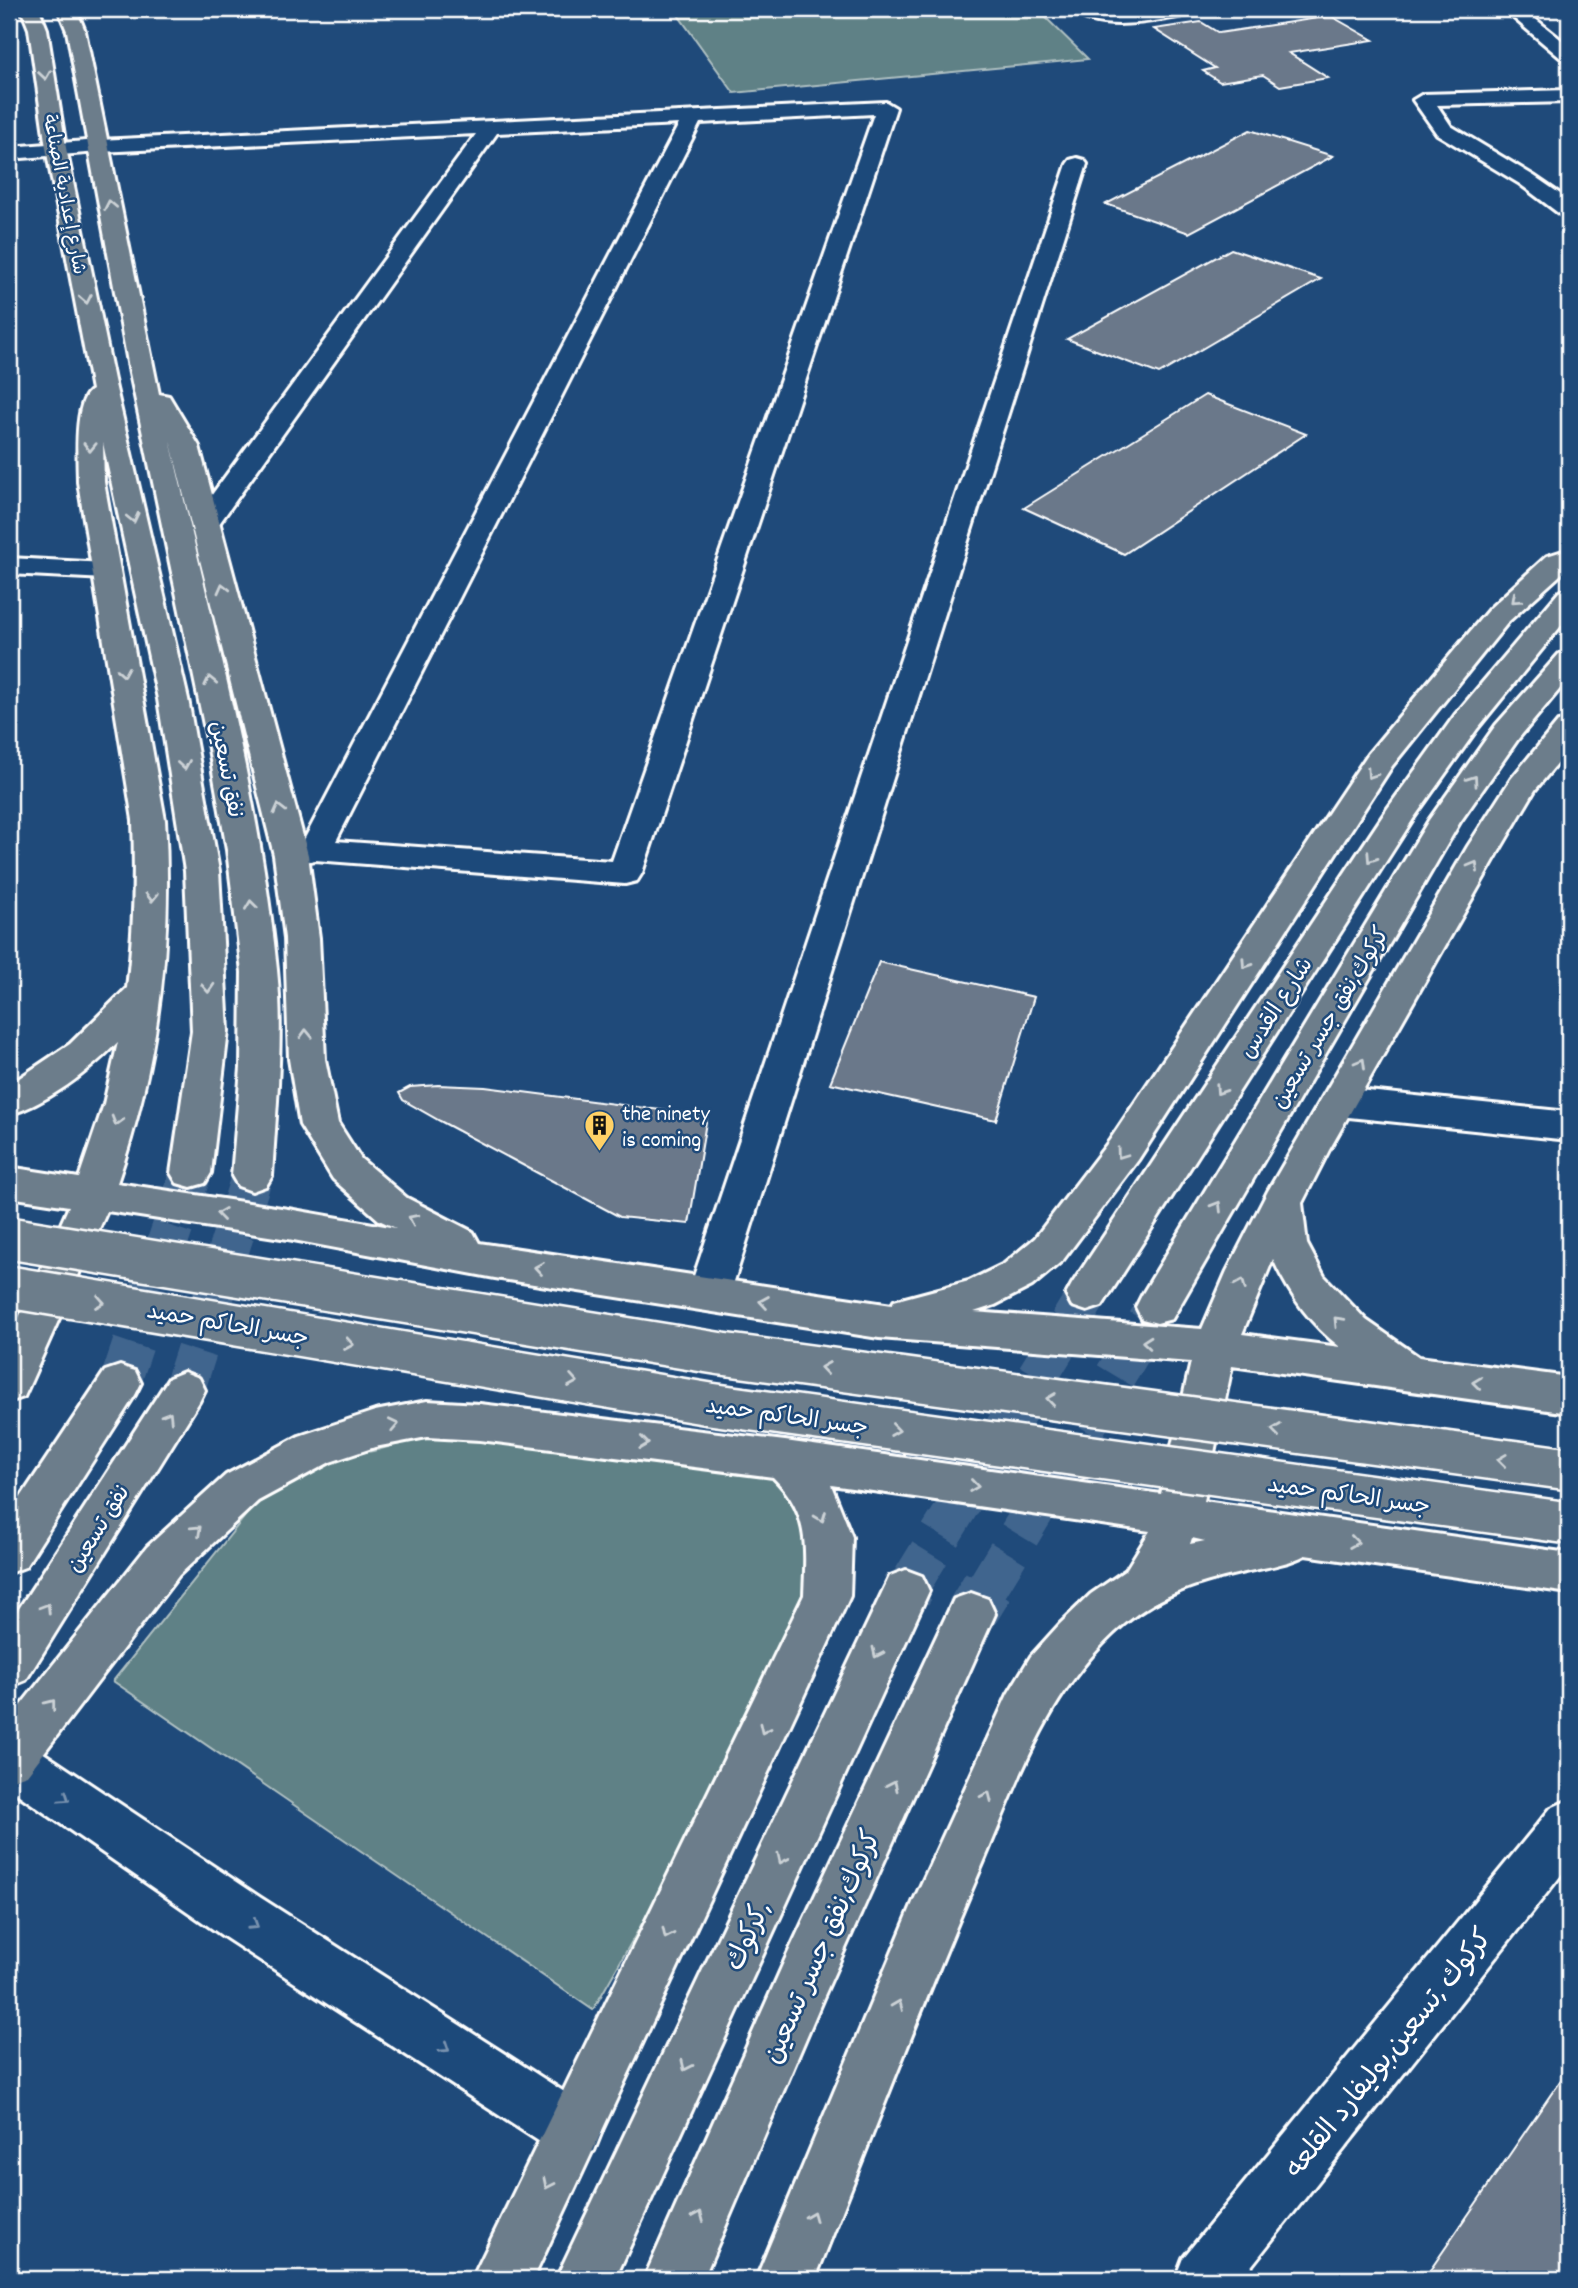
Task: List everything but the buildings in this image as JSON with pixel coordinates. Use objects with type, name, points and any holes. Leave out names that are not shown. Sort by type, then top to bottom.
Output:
[{"type":"main road","name":"شارع إعدادية الصناعة","points":[[30,9],[38,29],[56,148],[102,380]]},
{"type":"main road","name":"شارع إعدادية الصناعة","points":[[67,9],[76,31],[141,369]]},
{"type":"main road","points":[[141,369],[186,446],[303,852],[302,938],[307,1059],[318,1125],[347,1169],[393,1209],[495,1262]]},
{"type":"main road","name":"نفق تسعين","points":[[141,369],[225,749],[244,850],[260,972],[260,1068],[252,1176]]},
{"type":"main road","points":[[9,1385],[93,1196],[117,1122],[135,1053],[146,988],[153,872],[149,820],[89,456],[94,405],[102,380]]},
{"type":"main road","name":"نفق تسعين","points":[[102,380],[173,699],[202,871],[210,1031],[191,1172]]},
{"type":"main road","points":[[879,1321],[980,1294],[1018,1275],[1049,1249],[1124,1150],[1379,761],[1499,615],[1557,562],[1569,557]]},
{"type":"main road","name":"شارع القدس","points":[[1087,1295],[1399,816],[1466,722],[1569,598]]},
{"type":"main road","name":"كركوك,نفق جسر تسعين","points":[[1157,1307],[1445,820],[1507,732],[1569,660]]},
{"type":"main road","points":[[1142,1585],[1164,1552],[1178,1517],[1215,1347],[1247,1271],[1282,1201],[1522,786],[1569,729]]},
{"type":"main road","points":[[9,1101],[64,1069],[97,1043],[146,988]]},
{"type":"main road","points":[[9,1182],[288,1224],[495,1262],[879,1321],[1215,1347],[1569,1395]]},
{"type":"main road","points":[[1282,1201],[1288,1248],[1313,1295],[1356,1339],[1413,1375]]},
{"type":"main road","name":"جسر الحاكم حميد","points":[[9,1238],[722,1354],[1569,1469]]},
{"type":"main road","name":"جسر الحاكم حميد","points":[[9,1287],[710,1404],[1569,1523]]},
{"type":"main road","points":[[9,1553],[120,1383]]},
{"type":"main road","name":"نفق تسعين","points":[[9,1665],[184,1390]]},
{"type":"main road","points":[[9,1759],[163,1561],[242,1488],[315,1449],[375,1429],[427,1419],[480,1422],[785,1460],[1569,1573]]},
{"type":"main road","points":[[502,2279],[827,1596],[829,1537],[807,1481],[785,1460]]},
{"type":"main road","points":[[786,2279],[933,1919],[1025,1710],[1048,1672],[1108,1609],[1142,1585],[1191,1564],[1314,1536]]},
{"type":"main road","name":"كركوك,","points":[[585,2279],[906,1591]]},
{"type":"main road","name":"كركوك,نفق جسر تسعين","points":[[673,2279],[799,1991],[971,1614]]},
{"type":"street","points":[[1081,9],[1091,16],[1106,19],[1195,9]]},
{"type":"street","points":[[1519,14],[1548,19]]},
{"type":"street","points":[[1519,14],[1569,55]]},
{"type":"street","points":[[1569,96],[1423,100],[1444,130],[1527,180],[1569,210]]},
{"type":"street","points":[[9,153],[56,148],[492,126],[886,108],[625,873],[303,852],[693,117]]},
{"type":"street","points":[[206,522],[492,126]]},
{"type":"street","points":[[709,1294],[1077,164]]},
{"type":"street","points":[[9,566],[106,571]]},
{"type":"street","points":[[1339,1102],[1569,1126]]},
{"type":"street","points":[[9,1759],[242,1917],[574,2131]]},
{"type":"street","name":"كركوك ,تسعين,بوليفارد القلعه","points":[[1204,2279],[1569,1825]]},
{"type":"green space","points":[[708,9],[1037,9],[1088,59],[734,93],[676,12]]},
{"type":"green space","points":[[481,1422],[785,1460],[827,1597],[593,2010],[113,1681],[287,1464],[373,1451]]},
{"type":"tunnel","points":[[120,1383],[191,1173]]},
{"type":"tunnel","points":[[184,1390],[252,1176]]},
{"type":"tunnel","points":[[908,1588],[1087,1295]]},
{"type":"tunnel","points":[[987,1588],[1157,1307]]},
{"type":"tunnel","points":[[906,1591],[909,1586]]},
{"type":"tunnel","points":[[971,1614],[988,1586]]},
{"type":"place","name":"the ninety is coming","points":[[599,1152]]}]
